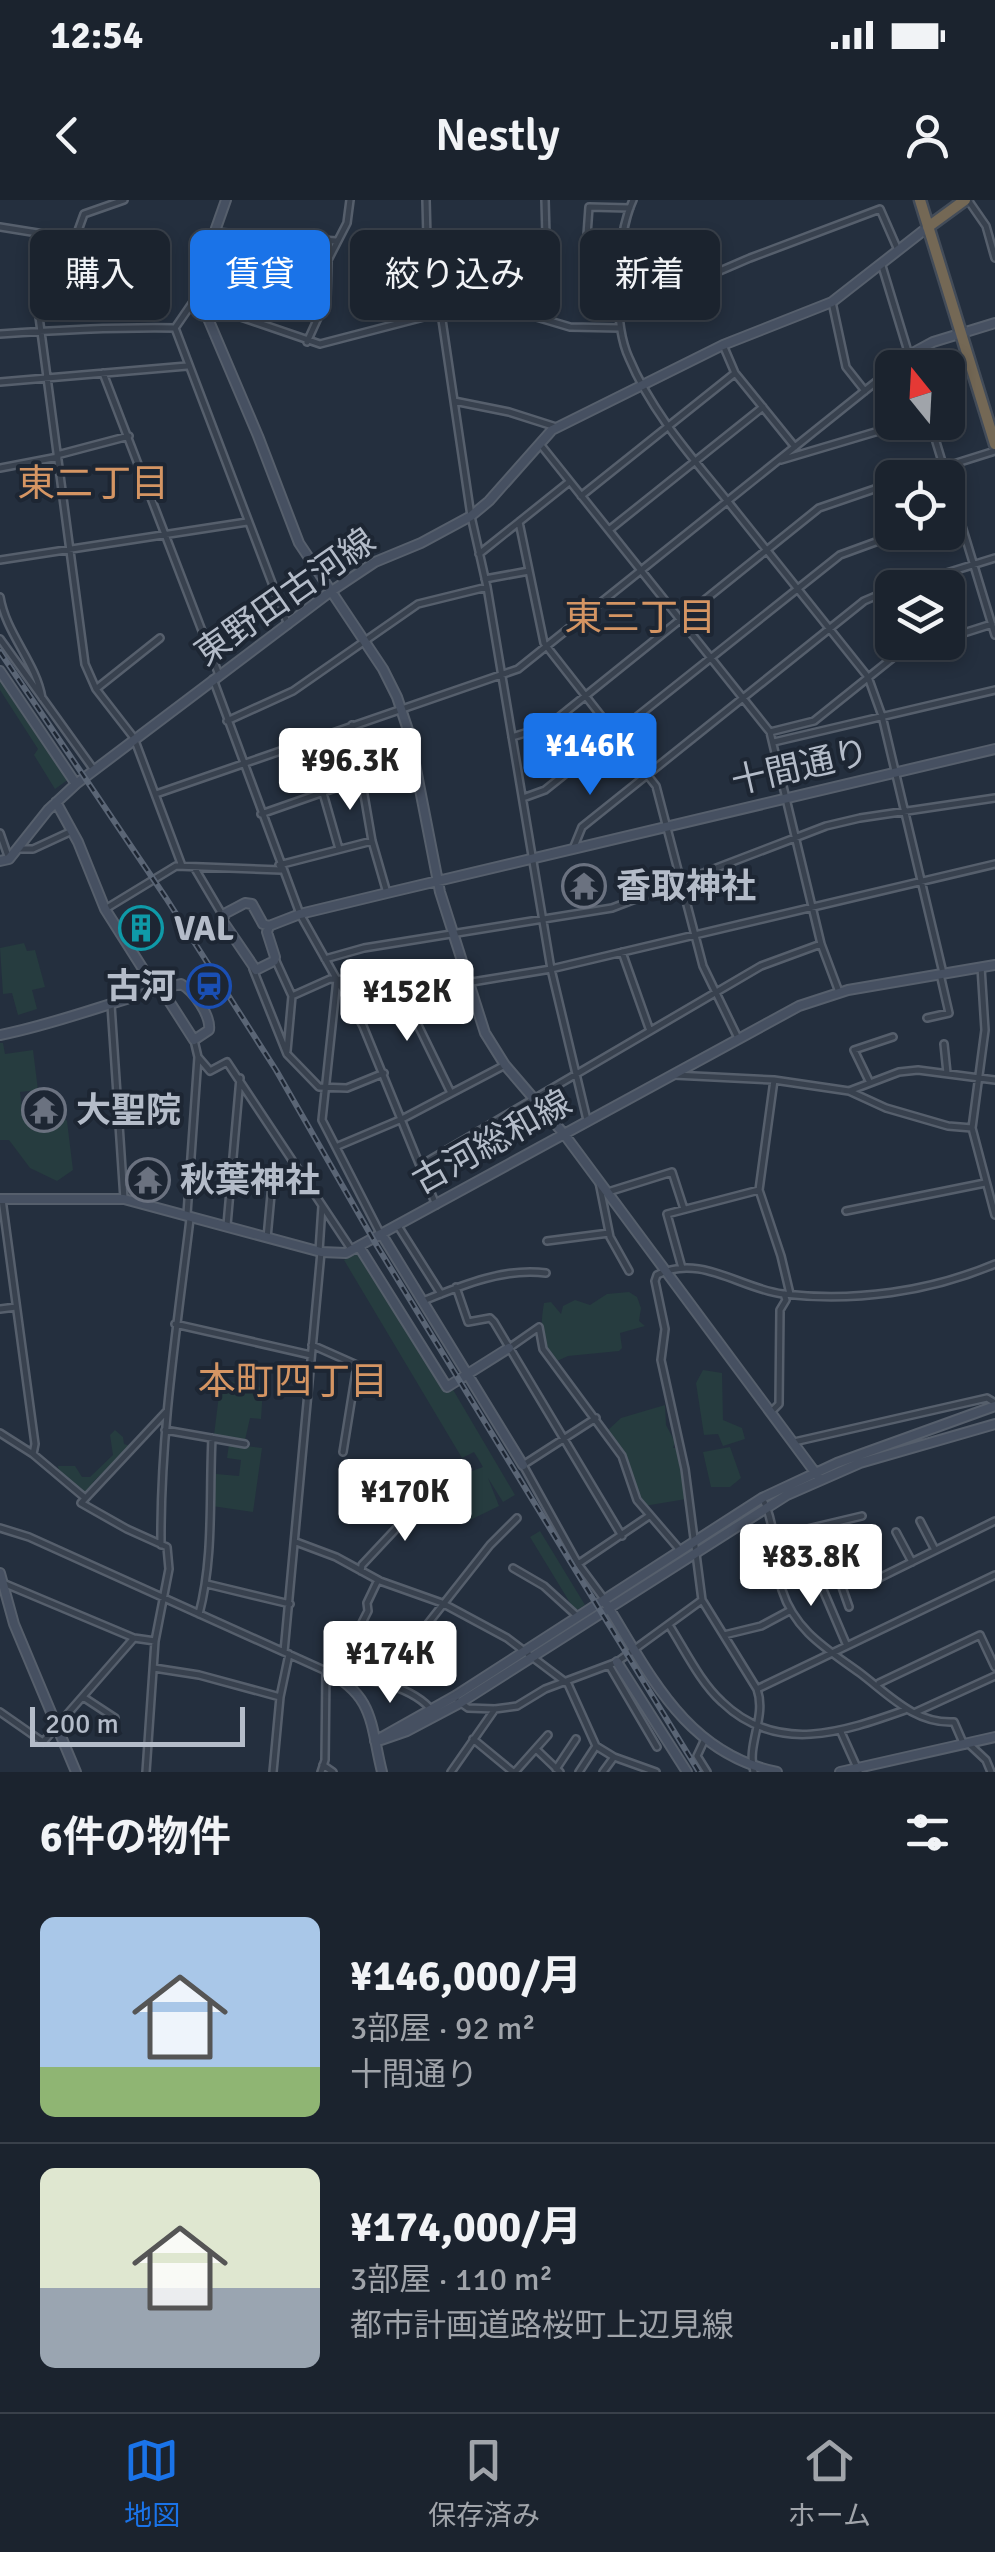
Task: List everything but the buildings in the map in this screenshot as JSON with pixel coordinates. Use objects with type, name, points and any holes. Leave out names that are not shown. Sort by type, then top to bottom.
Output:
[{"type":"highway","points":[[920,200],[995,448]]},
{"type":"highway","points":[[928,227],[966,200]]},
{"type":"street","points":[[79,230],[84,214],[124,200]]},
{"type":"street","points":[[215,230],[226,200]]},
{"type":"street","points":[[307,342],[327,298],[328,260],[350,216],[350,200],[342,200]]},
{"type":"street","points":[[426,200],[427,230]]},
{"type":"street","points":[[546,200],[546,230]]},
{"type":"street","points":[[626,230],[634,200]]},
{"type":"street","points":[[966,200],[986,226],[995,257]]},
{"type":"street","points":[[587,230],[589,206],[630,208]]},
{"type":"street","points":[[720,271],[880,210],[899,252]]},
{"type":"street","points":[[986,226],[995,222]]},
{"type":"street","points":[[0,227],[30,231]]},
{"type":"street","name":"東野田古河線","points":[[4,860],[19,849],[56,802],[76,784],[330,592],[374,562],[471,516],[556,427],[723,345],[832,302],[928,227]]},
{"type":"street","points":[[330,240],[337,241]]},
{"type":"street","points":[[882,266],[907,350]]},
{"type":"street","points":[[832,302],[846,367],[864,391]]},
{"type":"street","points":[[175,328],[190,310]]},
{"type":"street","points":[[39,320],[86,664],[96,689],[134,738],[182,866]]},
{"type":"street","points":[[208,320],[299,543],[365,642],[402,709],[437,881],[466,983],[485,1033],[505,1065],[564,1134],[817,1476]]},
{"type":"street","points":[[251,320],[320,344],[415,320]]},
{"type":"street","points":[[441,320],[471,516],[524,798],[551,969],[587,1120]]},
{"type":"street","points":[[543,320],[570,327],[620,328]]},
{"type":"street","points":[[619,320],[628,356],[656,411],[868,678],[882,716],[949,1013],[927,1018]]},
{"type":"street","points":[[916,350],[995,323]]},
{"type":"street","points":[[0,334],[100,326],[175,328]]},
{"type":"street","points":[[175,328],[288,625]]},
{"type":"street","points":[[723,345],[734,372],[795,447]]},
{"type":"street","points":[[0,382],[187,366]]},
{"type":"street","points":[[580,496],[734,372]]},
{"type":"street","points":[[103,373],[166,534],[280,868],[300,914],[363,1026],[436,1204]]},
{"type":"street","points":[[156,794],[518,669],[875,382]]},
{"type":"street","points":[[454,401],[556,427]]},
{"type":"street","points":[[609,530],[763,407]]},
{"type":"street","points":[[778,460],[875,432]]},
{"type":"street","points":[[0,468],[130,436]]},
{"type":"street","points":[[538,442],[770,732],[822,944],[840,992]]},
{"type":"street","points":[[962,460],[995,448]]},
{"type":"street","points":[[480,554],[569,482]]},
{"type":"street","points":[[512,738],[548,726],[819,508],[875,489]]},
{"type":"street","points":[[0,560],[246,522]]},
{"type":"street","points":[[519,522],[546,648],[656,786],[694,935],[714,994],[738,1038]]},
{"type":"street","points":[[965,537],[995,636]]},
{"type":"street","points":[[524,798],[545,790],[840,554],[875,542]]},
{"type":"street","points":[[957,570],[995,558]]},
{"type":"street","points":[[485,579],[529,571]]},
{"type":"street","points":[[227,721],[292,692],[418,604],[486,587]]},
{"type":"street","points":[[573,848],[582,827],[864,601],[875,596]]},
{"type":"street","points":[[0,597],[10,630],[26,657],[42,701]]},
{"type":"street","points":[[965,633],[992,624]]},
{"type":"street","points":[[96,689],[160,638]]},
{"type":"street","points":[[0,639],[94,770]]},
{"type":"street","points":[[770,732],[814,721],[890,660]]},
{"type":"street","points":[[0,671],[76,784]]},
{"type":"street","points":[[774,742],[995,690]]},
{"type":"street","points":[[352,725],[372,841],[387,892]]},
{"type":"street","name":"十間通り","points":[[269,926],[387,892],[995,750]]},
{"type":"street","points":[[261,814],[362,779]]},
{"type":"street","points":[[323,792],[339,849]]},
{"type":"street","points":[[325,959],[364,948],[612,908],[842,822],[995,798]]},
{"type":"street","points":[[56,802],[105,909],[194,1040],[198,1057],[188,1218],[165,1430],[161,1545]]},
{"type":"street","points":[[19,849],[34,850],[72,830]]},
{"type":"street","points":[[0,833],[4,860]]},
{"type":"street","points":[[105,909],[176,866],[280,868],[372,841]]},
{"type":"street","points":[[292,996],[337,979],[466,983],[551,969],[995,864]]},
{"type":"street","points":[[194,867],[253,968],[286,1054],[319,1087],[347,1088],[384,1073]]},
{"type":"street","points":[[223,916],[250,903],[264,926],[269,926],[266,932],[292,996],[286,1054]]},
{"type":"street","points":[[421,1165],[775,959],[822,944]]},
{"type":"street","points":[[622,952],[650,1031]]},
{"type":"street","points":[[253,968],[276,960]]},
{"type":"street","name":"古河総和線","points":[[1,1199],[124,1199],[320,1252],[356,1250],[798,1006],[840,992],[995,965]]},
{"type":"street","points":[[981,967],[985,1030],[972,1128],[995,1215]]},
{"type":"street","points":[[337,979],[322,1120],[382,1235],[468,1373],[578,1564],[674,1710],[704,1740],[753,1768],[776,1772]]},
{"type":"street","points":[[410,982],[414,1017],[452,1093]]},
{"type":"street","points":[[0,1035],[58,1022],[110,1002],[181,984],[190,990],[210,1026],[194,1040]]},
{"type":"street","points":[[110,1002],[124,1199]]},
{"type":"street","points":[[870,1083],[854,1050],[893,1038]]},
{"type":"street","points":[[944,1044],[947,1072]]},
{"type":"street","points":[[198,1057],[210,1071],[227,1062],[240,1078],[447,1387],[538,1327],[543,1349],[622,1456],[638,1500],[680,1550]]},
{"type":"street","points":[[338,1146],[505,1065]]},
{"type":"street","points":[[850,1091],[898,1072],[947,1072],[995,1080]]},
{"type":"street","points":[[671,1074],[774,1080],[850,1091],[886,1108],[948,1126],[972,1128]]},
{"type":"street","points":[[227,1228],[240,1078]]},
{"type":"street","points":[[770,1412],[779,1404],[780,1310],[787,1294],[781,1256],[759,1190],[774,1080]]},
{"type":"street","points":[[232,1168],[273,1173],[268,1238]]},
{"type":"street","points":[[608,1192],[672,1172],[684,1209]]},
{"type":"street","points":[[598,1180],[609,1233],[629,1272]]},
{"type":"street","points":[[846,1211],[985,1183]]},
{"type":"street","points":[[682,1268],[667,1214],[759,1190]]},
{"type":"street","points":[[1,1199],[35,1444],[33,1454]]},
{"type":"street","points":[[273,1772],[296,1542],[322,1203]]},
{"type":"street","points":[[398,1226],[441,1294]]},
{"type":"street","points":[[547,1242],[609,1233]]},
{"type":"street","points":[[753,1768],[762,1704],[757,1689],[702,1600],[684,1469],[660,1350],[665,1329],[657,1275],[682,1268],[713,1272],[787,1294],[849,1295],[914,1290],[995,1264]]},
{"type":"street","points":[[423,1301],[456,1287],[518,1273],[546,1273]]},
{"type":"street","points":[[456,1287],[468,1322],[490,1318],[622,1536]]},
{"type":"street","points":[[0,1309],[16,1307]]},
{"type":"street","points":[[175,1324],[311,1355]]},
{"type":"street","points":[[312,1345],[356,1364],[344,1452]]},
{"type":"street","points":[[793,1442],[987,1398],[995,1404]]},
{"type":"street","points":[[375,1740],[396,1736],[457,1699],[764,1502],[817,1476],[995,1404]]},
{"type":"street","points":[[146,1772],[155,1641],[169,1569],[167,1547],[81,1502],[167,1411]]},
{"type":"street","points":[[523,1466],[596,1418]]},
{"type":"street","points":[[817,1476],[995,1424]]},
{"type":"street","points":[[165,1430],[245,1444]]},
{"type":"street","points":[[0,1433],[33,1454],[84,1497]]},
{"type":"street","points":[[199,1615],[207,1584],[212,1438]]},
{"type":"street","points":[[361,1571],[362,1565],[420,1502]]},
{"type":"street","points":[[764,1502],[774,1537],[781,1588],[791,1610],[820,1646],[905,1710],[940,1723],[954,1722],[966,1744],[986,1760],[991,1772]]},
{"type":"street","points":[[578,1564],[649,1516]]},
{"type":"street","points":[[774,1537],[862,1516]]},
{"type":"street","points":[[381,1683],[490,1544],[517,1518]]},
{"type":"street","points":[[920,1521],[936,1550]]},
{"type":"street","points":[[777,1565],[809,1558],[871,1582],[995,1521]]},
{"type":"street","points":[[0,1528],[29,1537],[348,1683],[362,1700],[382,1772]]},
{"type":"street","points":[[896,1532],[912,1562]]},
{"type":"street","points":[[296,1542],[378,1580],[442,1603],[528,1653],[566,1682],[596,1746],[656,1772]]},
{"type":"street","points":[[528,1653],[577,1616],[606,1603],[680,1550],[694,1546]]},
{"type":"street","points":[[809,1558],[847,1646]]},
{"type":"street","points":[[834,1567],[849,1608]]},
{"type":"street","points":[[513,1568],[544,1586],[577,1616]]},
{"type":"street","points":[[757,1689],[995,1575]]},
{"type":"street","points":[[1,1578],[134,1638],[155,1641]]},
{"type":"street","points":[[1,1578],[14,1624],[76,1772]]},
{"type":"street","points":[[333,1772],[322,1768],[331,1673],[368,1611],[367,1603],[378,1580]]},
{"type":"street","points":[[207,1584],[290,1604]]},
{"type":"street","points":[[457,1699],[468,1708],[518,1706],[546,1689],[613,1664],[702,1600]]},
{"type":"street","points":[[724,1635],[760,1626],[791,1610]]},
{"type":"street","points":[[669,1625],[722,1702],[777,1732],[841,1732],[905,1710]]},
{"type":"street","points":[[879,1683],[980,1636],[995,1666]]},
{"type":"street","points":[[0,1712],[43,1742],[134,1638]]},
{"type":"street","points":[[613,1664],[657,1747]]},
{"type":"street","points":[[613,1664],[687,1772]]},
{"type":"street","points":[[154,1668],[280,1697]]},
{"type":"street","points":[[914,1713],[995,1676]]},
{"type":"street","points":[[348,1683],[381,1683],[424,1702],[434,1712]]},
{"type":"street","points":[[83,1697],[115,1718]]},
{"type":"street","points":[[452,1772],[495,1709]]},
{"type":"street","points":[[841,1732],[858,1770]]},
{"type":"street","points":[[472,1738],[514,1772],[548,1735]]},
{"type":"street","points":[[537,1750],[558,1770],[576,1738]]},
{"type":"street","points":[[840,1772],[995,1738]]},
{"type":"street","points":[[704,1740],[697,1756],[707,1772]]},
{"type":"street","points":[[578,1772],[596,1746]]},
{"type":"street","points":[[604,1772],[614,1757]]},
{"type":"green space","points":[[0,675],[69,779],[55,789],[34,755],[38,749],[0,690]]},
{"type":"green space","points":[[24,943],[27,951],[35,950],[45,987],[32,990],[37,1009],[18,1015],[12,993],[3,994],[0,948]]},
{"type":"green space","points":[[0,1043],[5,1054],[33,1050],[38,1090],[20,1092],[22,1107],[31,1099],[49,1101],[67,1121],[73,1170],[57,1181],[30,1168],[9,1140],[0,1140]]},
{"type":"green space","points":[[359,1253],[444,1392],[452,1388],[515,1495],[503,1502],[488,1478],[499,1506],[462,1524],[428,1487],[483,1467],[474,1452],[462,1458],[344,1260]]},
{"type":"green space","points":[[629,1292],[637,1297],[641,1308],[639,1321],[645,1326],[620,1333],[619,1351],[568,1356],[557,1361],[543,1334],[544,1303],[551,1302],[561,1314],[563,1306],[575,1300],[590,1305],[607,1294]]},
{"type":"green space","points":[[703,1370],[722,1373],[723,1420],[742,1428],[745,1439],[723,1446],[718,1434],[704,1435],[696,1383]]},
{"type":"green space","points":[[221,1379],[263,1388],[261,1419],[250,1418],[245,1440],[214,1435]]},
{"type":"green space","points":[[665,1405],[666,1425],[675,1442],[673,1448],[686,1499],[644,1506],[621,1450],[617,1444],[610,1444],[607,1431],[621,1418]]},
{"type":"green space","points":[[115,1430],[124,1444],[130,1446],[93,1482],[91,1493],[81,1498],[60,1478],[58,1466],[75,1466],[82,1477],[90,1477],[113,1455],[110,1435]]},
{"type":"green space","points":[[229,1444],[262,1448],[253,1512],[212,1506],[216,1474],[239,1476],[241,1460],[227,1458]]},
{"type":"green space","points":[[730,1447],[741,1478],[730,1487],[711,1487],[703,1452]]},
{"type":"green space","points":[[540,1531],[585,1605],[575,1611],[530,1537]]},
{"type":"railway","points":[[0,652],[276,1070],[377,1246],[699,1772]]},
{"type":"place","name":"香取神社","points":[[584,886]]},
{"type":"place","name":"VAL","points":[[141,928]]},
{"type":"place","name":"古河","points":[[209,986]]},
{"type":"place","name":"大聖院","points":[[44,1110]]},
{"type":"place","name":"秋葉神社","points":[[148,1180]]},
{"type":"district","name":"東二丁目","points":[[93,483]]},
{"type":"district","name":"東三丁目","points":[[640,617]]},
{"type":"district","name":"本町四丁目","points":[[293,1381]]}]
